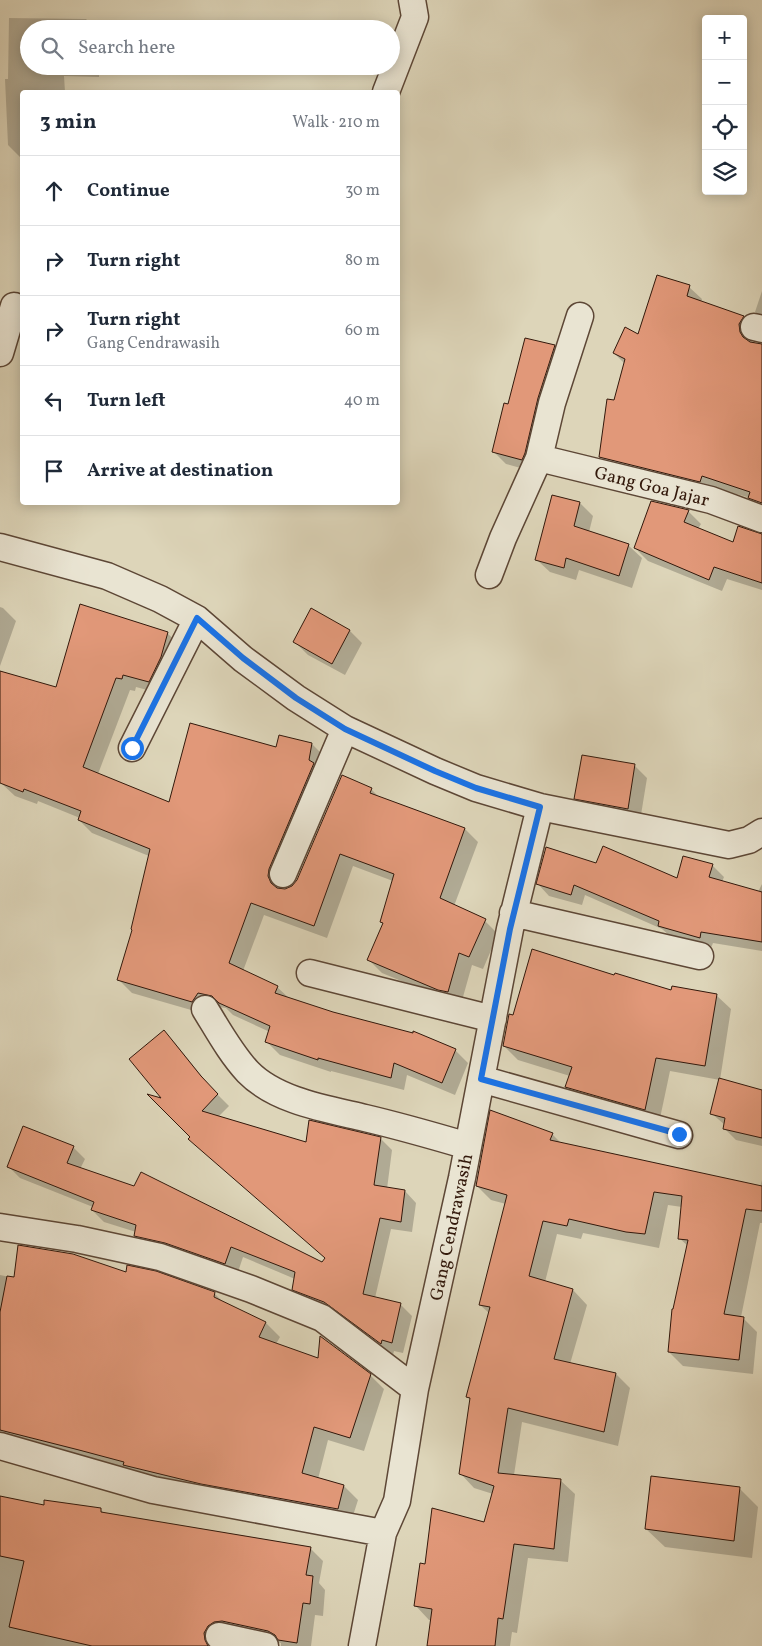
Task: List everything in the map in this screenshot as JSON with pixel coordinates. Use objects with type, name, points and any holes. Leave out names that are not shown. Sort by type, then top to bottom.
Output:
[{"type":"street","points":[[400,55],[415,16],[412,0]]},
{"type":"street","points":[[387,90],[392,75]]},
{"type":"street","points":[[0,353],[14,306]]},
{"type":"street","points":[[489,574],[503,538],[540,458],[552,403],[580,316]]},
{"type":"street","name":"Gang Goa Jajar","points":[[540,458],[711,500],[762,519]]},
{"type":"street","points":[[0,547],[107,576],[160,599],[197,618],[243,658],[288,693],[345,729],[476,788],[540,807],[729,845],[749,840],[762,832]]},
{"type":"street","points":[[132,748],[197,618]]},
{"type":"street","points":[[283,874],[345,729]]},
{"type":"street","name":"Gang Cendrawasih","points":[[362,1646],[383,1533],[397,1501],[415,1389],[468,1146],[514,913],[540,807]]},
{"type":"street","points":[[514,913],[700,956]]},
{"type":"street","points":[[310,973],[493,1019]]},
{"type":"street","points":[[205,1009],[226,1043],[249,1073],[276,1093],[317,1107],[468,1146]]},
{"type":"street","points":[[481,1079],[679,1134]]},
{"type":"street","points":[[0,1227],[77,1239],[160,1257],[251,1289],[322,1318],[415,1389]]},
{"type":"street","points":[[0,1446],[153,1490],[383,1533]]},
{"type":"street","points":[[219,1636],[265,1646]]},
{"type":"building","points":[[657,275],[690,285],[687,296],[744,316],[739,324],[743,337],[750,342],[762,344],[762,503],[748,498],[750,492],[702,476],[700,482],[599,457],[607,399],[614,400],[625,359],[613,353],[625,327],[638,334]]},
{"type":"building","points":[[525,338],[555,345],[538,398],[522,460],[492,452],[504,403],[508,404]]},
{"type":"building","points":[[552,495],[580,502],[574,526],[629,544],[619,576],[566,558],[564,568],[535,560]]},
{"type":"building","points":[[651,501],[689,510],[684,522],[733,542],[738,526],[762,534],[762,583],[714,567],[709,580],[634,548]]},
{"type":"building","points":[[80,604],[168,632],[161,657],[149,682],[123,675],[122,679],[116,678],[83,767],[169,802],[190,723],[276,747],[279,735],[312,743],[309,760],[314,763],[269,869],[268,876],[271,883],[277,888],[285,889],[292,886],[297,880],[342,775],[372,788],[370,793],[465,828],[440,898],[486,919],[469,957],[459,953],[448,992],[438,990],[367,960],[383,923],[380,922],[394,874],[340,854],[314,926],[251,903],[229,963],[278,986],[275,993],[333,1012],[413,1033],[413,1031],[456,1049],[442,1083],[394,1063],[391,1078],[318,1058],[318,1060],[265,1042],[270,1026],[219,1003],[212,996],[198,993],[192,1002],[117,980],[132,930],[150,849],[78,820],[81,811],[24,789],[23,792],[0,783],[0,671],[56,687]]},
{"type":"building","points":[[311,608],[350,630],[332,664],[293,642]]},
{"type":"building","points":[[582,755],[635,764],[628,809],[574,799]]},
{"type":"building","points":[[603,846],[677,878],[683,856],[713,864],[709,877],[762,892],[762,942],[701,932],[700,938],[658,926],[659,921],[574,885],[571,895],[536,884],[546,847],[596,863]]},
{"type":"building","points":[[532,949],[614,975],[615,973],[671,990],[672,986],[717,994],[705,1066],[656,1058],[645,1110],[565,1087],[572,1067],[503,1046],[509,1014],[513,1015]]},
{"type":"building","points":[[164,1030],[218,1094],[202,1111],[306,1142],[309,1120],[381,1137],[374,1185],[405,1190],[401,1222],[380,1218],[363,1294],[401,1303],[392,1343],[382,1340],[381,1344],[324,1302],[292,1290],[295,1272],[231,1247],[225,1264],[165,1243],[134,1236],[136,1225],[91,1210],[94,1202],[7,1167],[23,1126],[74,1146],[67,1163],[134,1186],[141,1172],[322,1262],[325,1258],[188,1139],[190,1137],[147,1094],[161,1098],[129,1059]]},
{"type":"building","points":[[719,1078],[762,1090],[762,1138],[723,1129],[725,1118],[710,1114]]},
{"type":"building","points":[[490,1110],[553,1133],[550,1140],[762,1186],[762,1211],[746,1209],[724,1314],[744,1317],[739,1360],[668,1352],[672,1309],[688,1240],[678,1239],[682,1196],[654,1192],[645,1234],[626,1232],[569,1219],[567,1226],[543,1221],[529,1276],[573,1289],[554,1359],[616,1373],[604,1432],[508,1408],[498,1473],[561,1479],[554,1549],[514,1544],[503,1619],[498,1618],[495,1646],[427,1646],[432,1609],[414,1606],[420,1563],[425,1564],[432,1508],[484,1522],[494,1486],[459,1474],[470,1398],[466,1397],[490,1307],[479,1305],[507,1195],[476,1186]]},
{"type":"building","points":[[18,1245],[73,1254],[126,1272],[127,1265],[156,1271],[215,1292],[214,1297],[266,1322],[259,1337],[318,1358],[320,1336],[371,1374],[350,1438],[314,1427],[302,1473],[344,1485],[338,1509],[201,1484],[123,1465],[124,1462],[0,1430],[0,1312],[7,1276],[14,1277]]},
{"type":"building","points":[[651,1476],[740,1487],[734,1541],[645,1529]]},
{"type":"building","points":[[0,1496],[44,1505],[44,1500],[101,1508],[101,1512],[311,1547],[306,1575],[313,1576],[310,1604],[303,1603],[297,1643],[278,1640],[275,1635],[268,1631],[222,1621],[214,1622],[208,1626],[204,1633],[208,1646],[92,1646],[9,1627],[24,1561],[0,1556]]},
{"type":"route","points":[[132,748],[197,618],[243,658],[296,698],[345,729],[476,788],[540,807],[510,929],[481,1079],[679,1134]]}]
